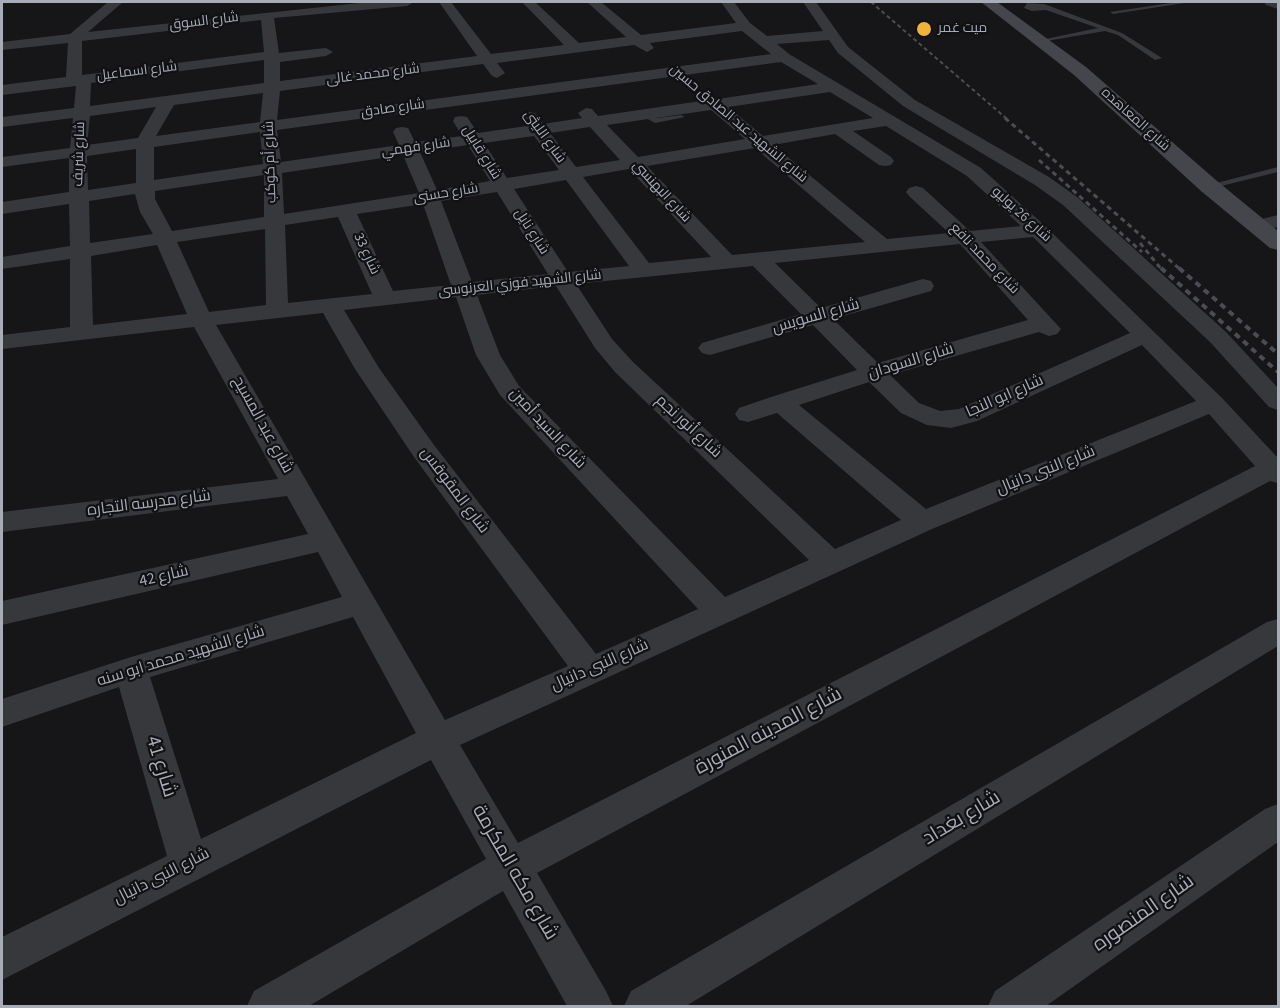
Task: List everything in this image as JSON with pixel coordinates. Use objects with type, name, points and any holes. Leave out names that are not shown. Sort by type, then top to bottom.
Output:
[{"type":"main road","name":"شارع المعاهده","points":[[996,7],[1043,41],[1278,243]]},
{"type":"street","points":[[75,37],[85,26],[116,2]]},
{"type":"street","name":"شارع السوق","points":[[2,46],[267,15],[302,7],[407,2]]},
{"type":"street","name":"شارع الليثى","points":[[445,2],[644,271]]},
{"type":"street","points":[[528,2],[576,48]]},
{"type":"street","name":"شارع الشهيد عبد الصادق حسين","points":[[593,2],[883,246]]},
{"type":"street","name":"شارع 26 يوليو","points":[[728,2],[745,26],[784,57],[974,172],[1038,230],[1145,335],[1213,403],[1276,471]]},
{"type":"street","name":"شارع 26 يوليو","points":[[810,2],[843,50],[909,103],[1042,181],[1070,201],[1218,338],[1278,402]]},
{"type":"street","points":[[1271,2],[1278,5]]},
{"type":"street","points":[[174,9],[178,25]]},
{"type":"street","name":"شارع أم كوكب","points":[[267,15],[272,57],[273,87],[268,125],[273,168],[277,310]]},
{"type":"street","name":"شارع محمد غالى","points":[[2,122],[745,26]]},
{"type":"street","points":[[762,41],[832,35]]},
{"type":"street","name":"شارع شريف","points":[[75,37],[74,80],[84,84],[78,152],[82,333]]},
{"type":"street","points":[[523,41],[535,54]]},
{"type":"street","points":[[560,51],[588,83]]},
{"type":"street","name":"شارع اسماعيل","points":[[2,90],[326,52]]},
{"type":"street","name":"شارع صادق","points":[[2,162],[784,57]]},
{"type":"street","points":[[731,64],[791,108]]},
{"type":"street","name":"شارع البهنسي","points":[[563,86],[595,123],[728,262]]},
{"type":"street","name":"شارع فهمي","points":[[2,208],[716,106],[831,87]]},
{"type":"street","name":"شارع عبد المسيح","points":[[168,101],[145,142],[145,199],[189,297],[438,739]]},
{"type":"street","name":"شارع السيد أمين","points":[[393,109],[430,197],[488,354],[509,390],[720,612]]},
{"type":"street","name":"شارع قابيل","points":[[461,120],[501,185]]},
{"type":"street","points":[[808,120],[831,130],[885,161]]},
{"type":"street","name":"شارع حسنى","points":[[2,263],[430,197],[890,120]]},
{"type":"street","name":"شارع نايل","points":[[501,185],[561,279]]},
{"type":"street","name":"شارع محمد نافع","points":[[916,192],[966,238],[1046,326]]},
{"type":"street","name":"شارع 33","points":[[345,210],[386,299]]},
{"type":"street","points":[[1257,226],[1278,221]]},
{"type":"street","name":"شارع الشهيد فوزي العرنوسى","points":[[2,342],[561,279],[1038,230]]},
{"type":"street","name":"شارع ابو النجا","points":[[758,259],[910,408],[925,417],[951,420],[968,415],[1145,335]]},
{"type":"street","name":"شارع أنور نجم","points":[[561,279],[603,343],[624,367],[831,563]]},
{"type":"street","name":"شارع السويس","points":[[710,348],[923,286]]},
{"type":"street","name":"شارع المقوقس","points":[[330,305],[367,369],[424,452],[590,670]]},
{"type":"street","name":"شارع السودان","points":[[748,414],[874,372],[1046,326]]},
{"type":"street","points":[[780,402],[922,522]]},
{"type":"street","name":"شارع النبى دانيال","points":[[2,959],[438,739],[922,522],[1213,403]]},
{"type":"street","name":"شارع المدينه المنورة","points":[[269,1006],[481,882],[1276,471]]},
{"type":"street","name":"شارع مدرسه التجاره","points":[[2,522],[297,486]]},
{"type":"street","name":"شارع 42","points":[[2,614],[327,540]]},
{"type":"street","name":"شارع الشهيد محمد ابو سنه","points":[[2,713],[131,670],[362,603]]},
{"type":"street","name":"شارع بغداد","points":[[646,1006],[1278,631]]},
{"type":"street","name":"شارع 41","points":[[131,670],[189,863]]},
{"type":"street","name":"شارع مكه المكرمة","points":[[438,739],[591,1006]]},
{"type":"street","name":"شارع المنصوره","points":[[1010,1006],[1278,821]]},
{"type":"lane","points":[[1157,2],[1164,5]]},
{"type":"lane","points":[[1113,12],[1188,2]]},
{"type":"lane","points":[[996,7],[1029,5],[1047,8],[1126,37],[1158,58]]},
{"type":"lane","points":[[1043,41],[1104,29]]},
{"type":"lane","points":[[647,115],[655,121],[681,117]]},
{"type":"lane","points":[[1209,186],[1278,170]]},
{"type":"railway","points":[[871,2],[1007,119]]},
{"type":"railway","points":[[1005,118],[1181,270]]},
{"type":"railway","points":[[1039,160],[1142,252]]},
{"type":"railway","points":[[1140,243],[1162,270]]},
{"type":"railway","points":[[1161,268],[1278,372]]},
{"type":"railway","points":[[1179,268],[1278,354]]},
{"type":"place","name":"ميت غمر","points":[[924,29]]}]
